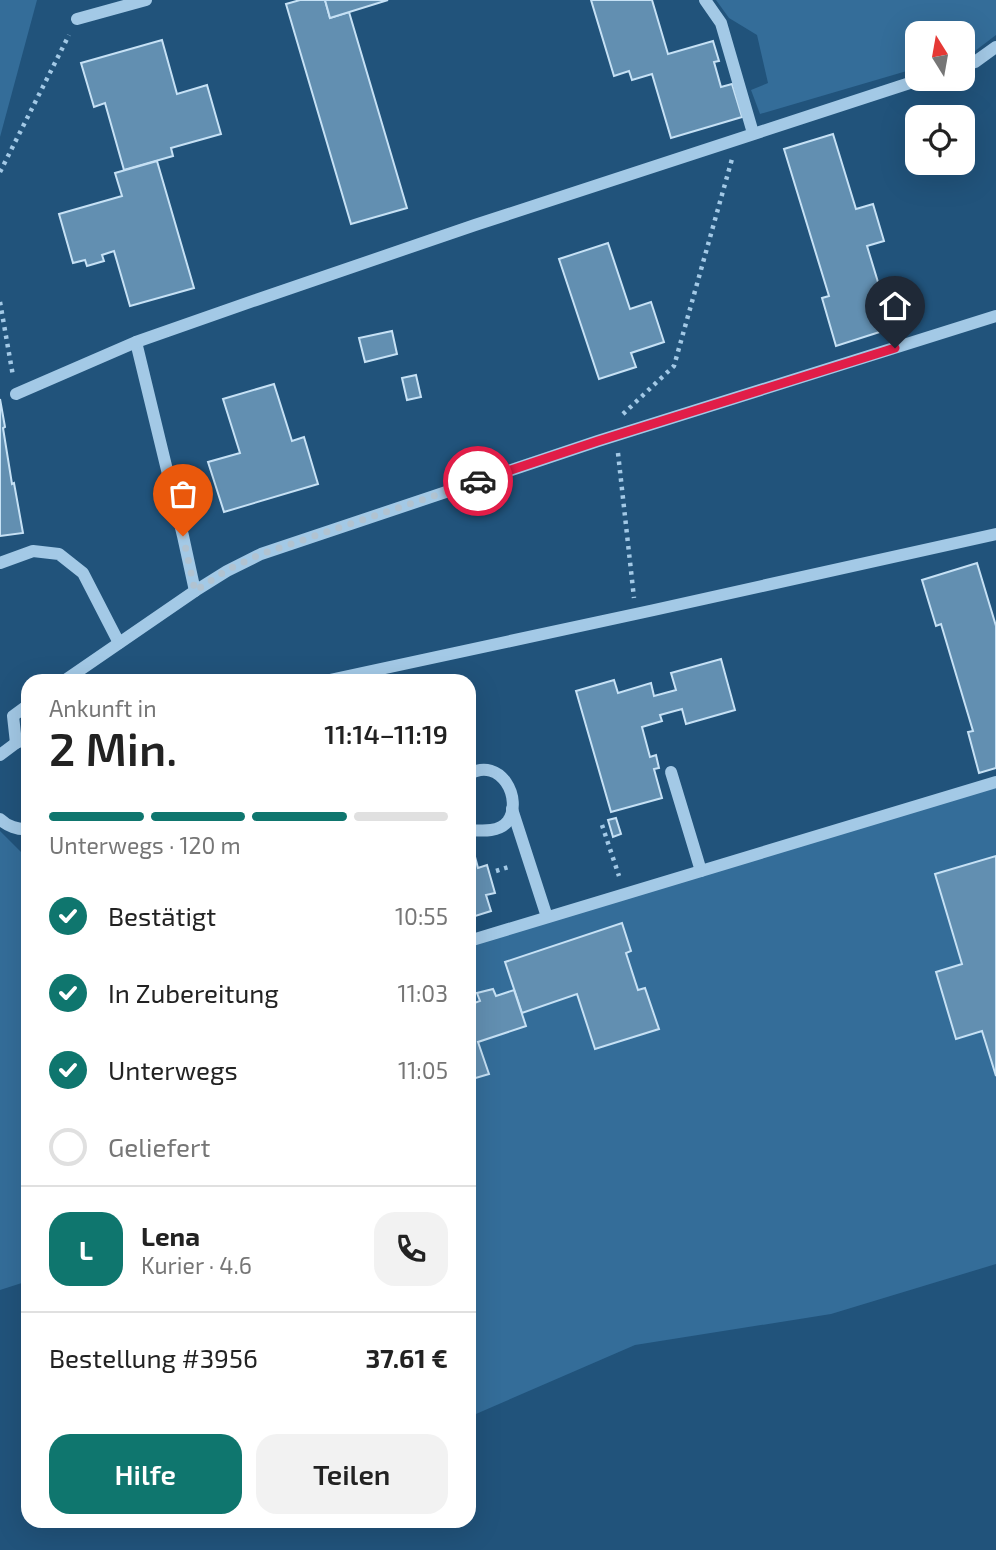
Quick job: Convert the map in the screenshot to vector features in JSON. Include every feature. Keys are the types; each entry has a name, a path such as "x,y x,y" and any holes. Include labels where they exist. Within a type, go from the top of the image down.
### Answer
{"lane":[{"path":"76,19 146,0"},
{"path":"705,0 721,23 753,133"},
{"path":"975,62 996,47"},
{"path":"16,394 136,342 475,225 905,84"},
{"path":"74,674 227,570 261,554 617,436 996,316"},
{"path":"136,342 195,591"},
{"path":"357,674 996,534"},
{"path":"0,563 33,551 60,554 83,573 119,643"},
{"path":"21,710 13,716 21,737"},
{"path":"0,755 21,741"},
{"path":"476,771 494,771 506,781 512,809 547,917"},
{"path":"671,772 701,871"},
{"path":"476,940 996,782"},
{"path":"476,831 490,831 500,827 508,821 512,809"},
{"path":"0,819 6,825 21,829"}],"path":[{"path":"0,172 76,19"},
{"path":"635,614 617,436 624,412 674,366 737,138"},
{"path":"0,302 16,394"},
{"path":"602,825 625,894"}],"shaded area":[{"path":"0,0 37,0 0,137"},
{"path":"716,0 996,0 996,35 975,51 975,21 905,21 905,72 760,114 751,90 768,83 757,35 729,18"},
{"path":"996,782 996,1264 831,1314 635,1345 476,1414 476,939"},
{"path":"0,831 21,852 21,1283 0,1290"}],"building":[{"path":"300,0 325,0 330,18 349,12 407,208 351,224 286,4"},
{"path":"325,0 388,0 330,18"},
{"path":"591,0 652,0 668,54 713,41 719,61 714,62 721,87 732,84 742,117 671,138 652,74 632,80 629,71 614,76"},
{"path":"162,40 177,94 207,85 221,134 171,148 173,156 124,170 105,103 94,107 81,63"},
{"path":"833,134 856,209 873,204 884,241 867,246 892,328 836,346 822,298 829,296 784,149"},
{"path":"157,161 194,288 130,306 114,251 102,255 104,261 87,266 85,260 73,263 59,214 122,196 115,173"},
{"path":"608,243 630,309 651,302 664,342 631,353 636,367 599,379 559,259"},
{"path":"392,331 397,354 365,362 359,338"},
{"path":"416,375 421,397 407,400 402,378"},
{"path":"274,384 292,441 304,437 318,484 224,512 208,462 240,453 223,399"},
{"path":"0,399 12,484 14,483 23,533 0,536"},
{"path":"977,563 996,626 996,768 979,773 968,732 973,731 941,624 936,626 922,580"},
{"path":"721,659 735,710 686,724 682,709 660,715 662,721 642,727 650,757 656,755 659,768 654,769 662,798 611,812 576,691 614,680 618,693 651,683 654,696 676,690 671,673"},
{"path":"616,818 621,834 613,837 608,820"},
{"path":"996,856 996,1076 982,1031 956,1039 936,972 962,964 935,874"},
{"path":"476,860 478,868 487,865 495,893 486,895 491,911 476,916"},
{"path":"622,923 631,951 626,953 638,990 645,988 659,1029 595,1049 577,994 522,1013 505,962"},
{"path":"493,989 496,996 514,990 526,1026 478,1042 489,1074 476,1078 476,1002 480,1001 477,993"}],"way so far":[{"path":"183,536 195,591 227,570 261,554 478,481"}],"route":[{"path":"478,481 895,348"}]}
